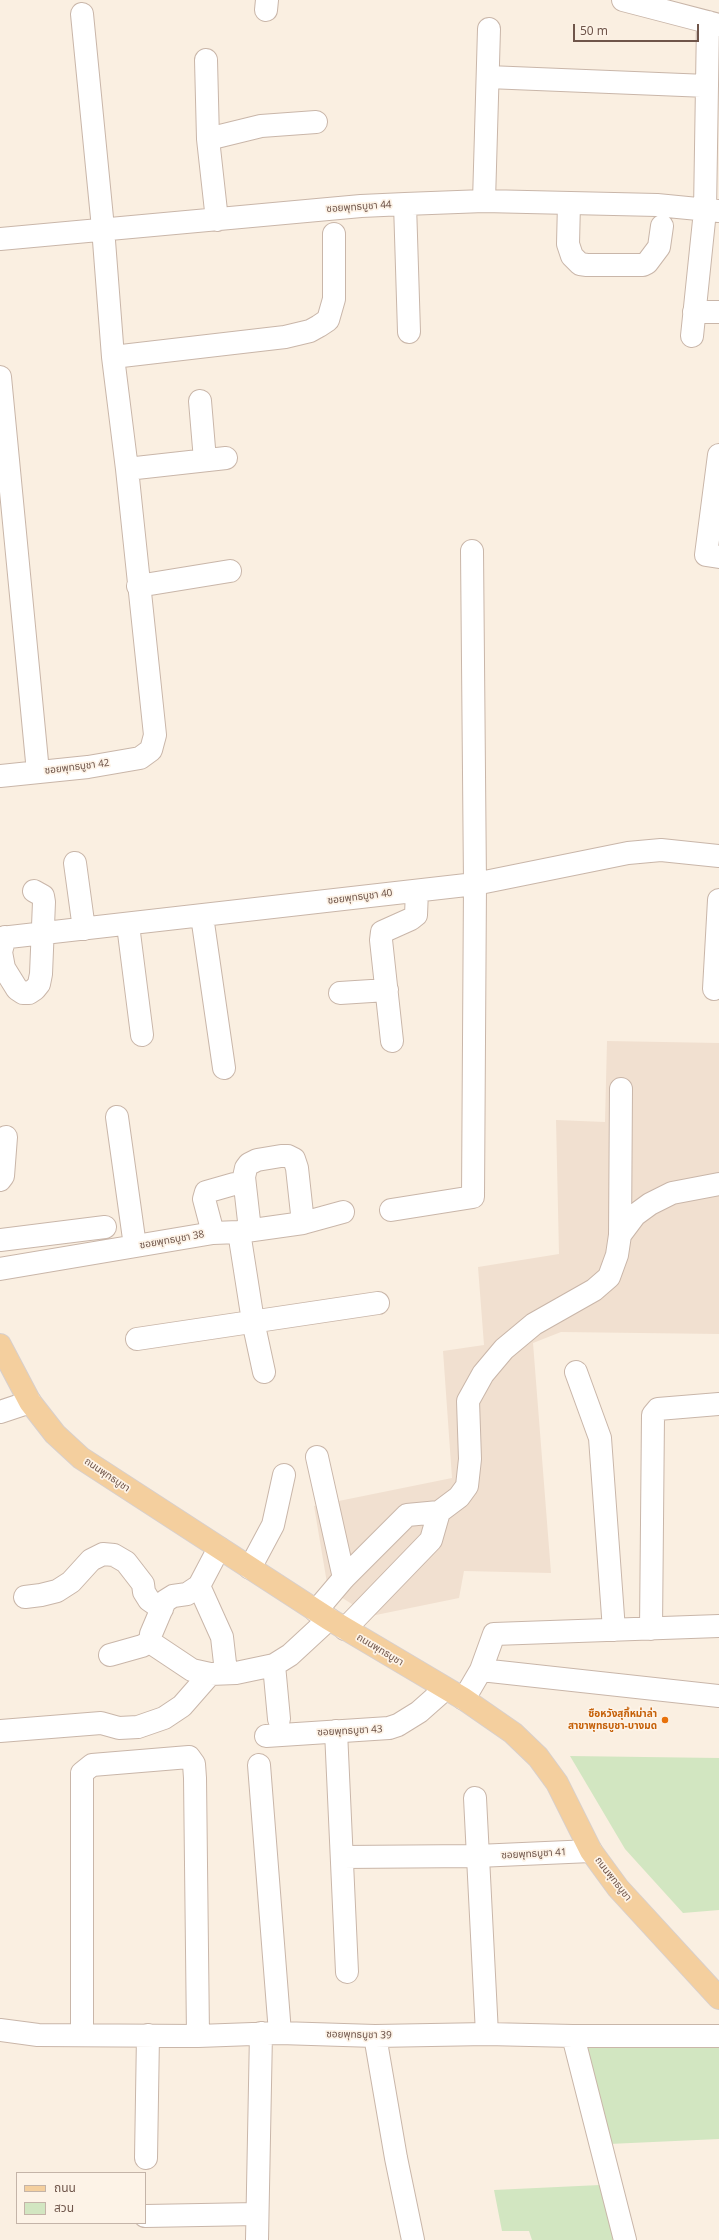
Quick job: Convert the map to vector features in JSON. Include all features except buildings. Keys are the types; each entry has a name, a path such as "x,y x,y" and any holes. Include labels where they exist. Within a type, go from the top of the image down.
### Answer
{"main road":[{"name":"ถนนพุทธบูชา","path":"0,1345 30,1402 55,1434 81,1458 330,1620 464,1699 513,1733 538,1757 557,1783 591,1851 618,1888 719,1998"}],"street":[{"path":"623,0 713,24 707,86 712,211 694,312 692,336"},
{"path":"82,14 103,228 113,357 127,469 138,586 230,572"},
{"path":"484,201 489,29"},
{"path":"206,60 208,139 216,220"},
{"path":"488,77 707,86"},
{"path":"208,139 261,126 316,122"},
{"name":"ซอยพุทธบูชา 44","path":"0,239 103,228 216,220 361,206 405,204 484,201 657,205 712,211"},
{"path":"405,204 409,332"},
{"path":"569,204 568,244 572,256 580,264 635,265 648,263 658,247 662,226"},
{"path":"113,357 285,337 310,331 319,326 328,320 334,299 334,234"},
{"path":"694,312 719,312"},
{"path":"0,377 38,772"},
{"path":"200,401 205,460"},
{"path":"719,455 706,555 719,557"},
{"path":"127,469 226,458"},
{"path":"391,1210 473,1197 475,884 472,552"},
{"name":"ซอยพุทธบูชา 42","path":"0,776 88,767 140,758 151,750 155,735 138,586"},
{"name":"ซอยพุทธบูชา 40","path":"3,938 128,925 475,884 628,853 661,850 719,856"},
{"path":"74,863 84,929"},
{"path":"3,938 1,952 4,968 17,989 23,993 35,989 39,984 43,896 34,891"},
{"path":"392,1041 381,940 382,932 411,919 416,914 417,891"},
{"path":"714,989 719,900"},
{"path":"202,916 224,1068"},
{"path":"128,925 142,1035"},
{"path":"340,993 387,990"},
{"path":"330,1620 344,1578 408,1515 439,1512 459,1497 467,1486 470,1459 468,1401 483,1374 504,1349 534,1324 594,1290 608,1277 618,1254 620,1235 621,1089"},
{"path":"117,1117 135,1246"},
{"path":"0,1180 3,1176 6,1137"},
{"path":"264,1372 253,1321 244,1231 244,1177 246,1168 249,1164 257,1160 281,1156 288,1156 294,1159 297,1168 303,1223"},
{"path":"214,1233 204,1199 206,1192 234,1184"},
{"path":"620,1235 635,1215 650,1204 672,1193 719,1184"},
{"name":"ซอยพุทธบูชา 38","path":"0,1270 214,1233 244,1231 303,1223 343,1212"},
{"path":"0,1240 105,1226"},
{"path":"137,1339 378,1303"},
{"path":"576,1372 600,1438 614,1630"},
{"path":"0,1412 30,1402"},
{"path":"651,1629 653,1415 658,1409 719,1404"},
{"path":"317,1457 344,1578"},
{"path":"250,1568 273,1525 284,1475"},
{"path":"150,1642 192,1670 218,1673 236,1673 274,1665 290,1655 330,1620 431,1540 439,1512"},
{"path":"150,1642 151,1634 165,1601 173,1596 187,1594 199,1586 219,1548"},
{"path":"25,1597 41,1596 57,1591 71,1582 91,1560 103,1554 114,1555 126,1562 143,1584 144,1592 149,1600 162,1609"},
{"path":"0,1730 101,1723 119,1728 138,1727 164,1718 182,1706 218,1673 222,1637 199,1586"},
{"path":"464,1699 481,1670 494,1634 719,1626"},
{"path":"110,1655 142,1646 150,1642"},
{"path":"274,1665 279,1719"},
{"path":"481,1670 719,1696"},
{"name":"ซอยพุทธบูชา 43","path":"266,1736 389,1728 398,1725 419,1712 445,1689"},
{"path":"336,1731 347,1972"},
{"path":"82,2035 82,1773 92,1765 189,1758 194,1764 195,1778 198,2036"},
{"path":"257,2240 257,2214 271,2033 259,1765"},
{"path":"476,1798 477,1856 487,2034"},
{"name":"ซอยพุทธบูชา 41","path":"342,1857 477,1856 591,1851"},
{"name":"ซอยพุทธบูชา 39","path":"0,2030 38,2035 198,2036 271,2033 375,2036 487,2034 573,2036 719,2036"},
{"path":"146,2158 148,2035"},
{"path":"375,2036 396,2158 413,2240"},
{"path":"573,2036 625,2240"},
{"path":"146,2216 257,2214"}],"shaded area":[{"path":"607,1041 719,1043 719,1334 561,1332 533,1343 551,1573 464,1571 459,1598 371,1616 328,1589 314,1506 452,1478 443,1351 484,1345 478,1267 559,1254 556,1120 605,1122"}],"green space":[{"path":"570,1756 719,1758 719,1910 683,1913 625,1849"},
{"path":"581,2042 719,2046 719,2139 609,2144"},
{"path":"600,2185 616,2240 532,2240 529,2231 502,2231 494,2190"}],"place":[{"name":"ซือหวังสุกี้หม่าล่า สาขาพุทธบูชา-บางมด","path":"665,1720"}]}
